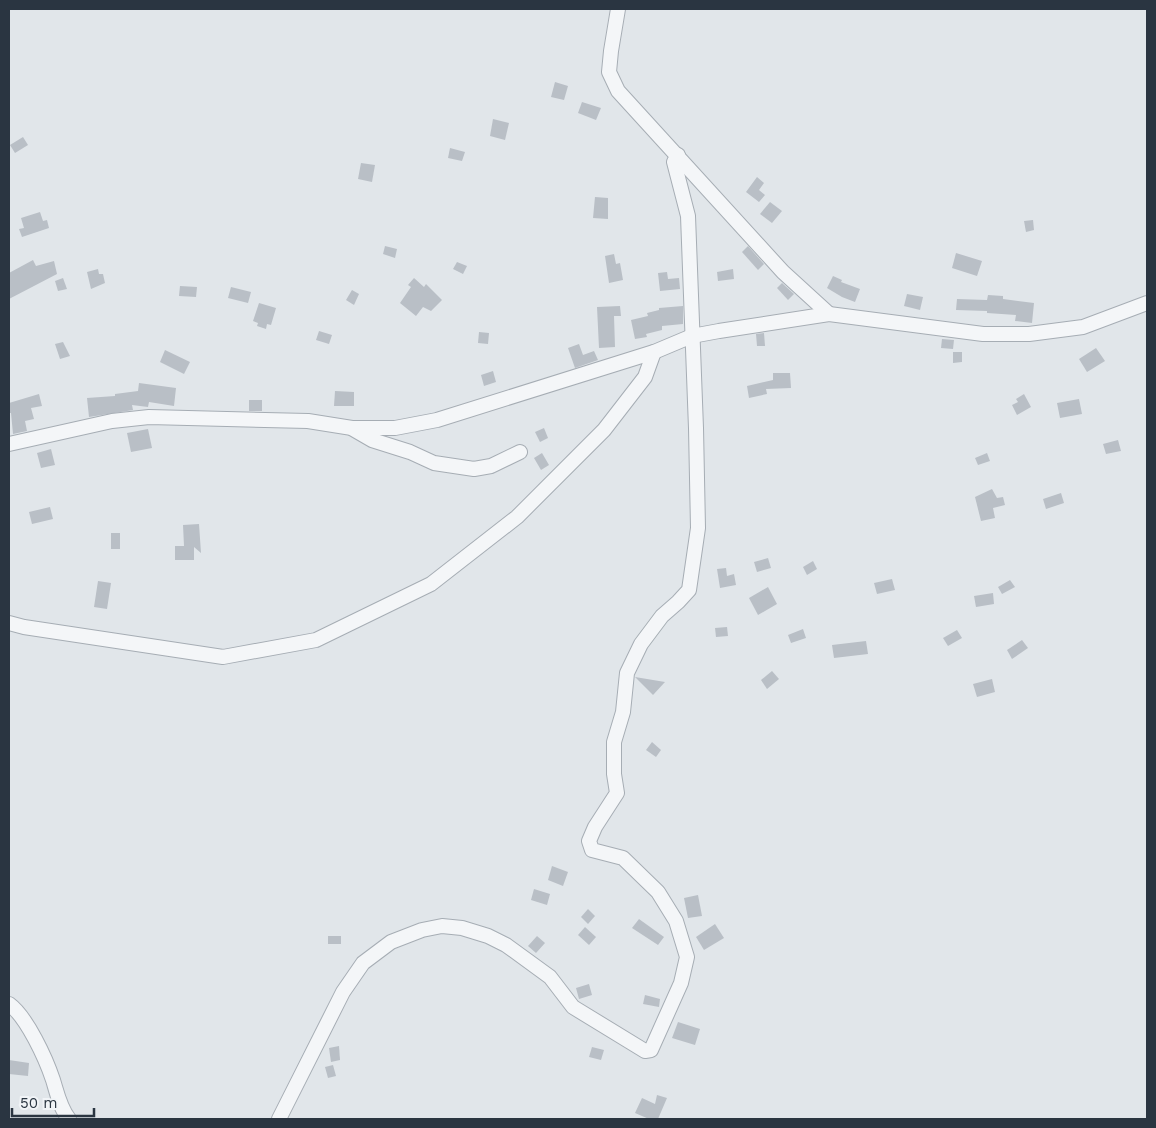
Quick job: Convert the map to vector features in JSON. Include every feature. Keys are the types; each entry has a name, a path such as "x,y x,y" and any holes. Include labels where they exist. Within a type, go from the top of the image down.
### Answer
{"street":[{"path":"618,9 609,72 618,90 783,272 829,314"},
{"path":"279,1119 343,992 363,963 391,942 428,928 442,926 462,928 500,942 550,977 573,1007 645,1051 651,1050 681,983 687,957 676,921 658,892 624,858 592,850 589,842 595,827 617,793 614,774 614,742 622,712 627,673 642,644 662,616 689,590 698,528 688,216 674,162 678,155"},
{"path":"9,444 112,421 149,417 308,421 352,428 395,428 437,420 654,352 692,336 829,314 983,334 1030,334 1083,327 1147,303"},
{"path":"9,623 24,628 224,657 316,640 431,584 517,517 604,430 645,377 654,352"},
{"path":"352,428 372,440 410,452 434,463 474,469 490,466 520,452"},
{"path":"9,1004 16,1009 29,1028 50,1073 64,1113 69,1119"}],"building":[{"path":"555,82 568,86 564,100 551,97"},
{"path":"582,102 601,108 596,120 578,113"},
{"path":"493,119 509,123 505,140 490,136"},
{"path":"23,137 28,145 15,153 10,145"},
{"path":"450,148 465,152 462,161 448,158"},
{"path":"361,163 375,165 372,182 358,179"},
{"path":"757,177 764,183 759,190 765,195 759,202 746,192"},
{"path":"595,197 608,198 608,219 593,218"},
{"path":"770,202 782,211 772,223 760,214"},
{"path":"40,212 43,221 47,220 49,228 22,237 19,229 24,228 21,218"},
{"path":"1033,220 1034,230 1026,232 1024,221"},
{"path":"385,246 397,249 395,258 383,254"},
{"path":"748,246 764,264 758,270 742,252"},
{"path":"956,253 982,261 977,276 952,268"},
{"path":"614,254 616,264 620,263 623,280 609,283 605,256"},
{"path":"33,260 36,266 54,261 57,274 9,299 9,273"},
{"path":"457,262 467,266 463,274 453,269"},
{"path":"98,269 99,274 103,274 105,283 91,289 87,272"},
{"path":"733,269 734,279 718,281 717,272"},
{"path":"667,272 668,279 679,278 680,289 660,291 658,273"},
{"path":"833,276 842,280 841,282 860,289 855,302 827,288"},
{"path":"63,278 67,289 58,291 55,281"},
{"path":"414,278 424,287 426,284 442,300 431,311 423,307 416,316 400,303 411,287 408,285"},
{"path":"782,283 794,294 788,300 777,288"},
{"path":"180,286 197,287 196,297 179,296"},
{"path":"231,287 251,292 248,303 228,298"},
{"path":"352,290 359,294 354,305 346,300"},
{"path":"907,294 923,297 920,310 904,306"},
{"path":"988,295 1003,296 1003,299 1034,303 1032,323 1015,321 1016,315 987,313 987,311 956,310 957,299 987,300"},
{"path":"259,303 276,308 271,325 267,324 266,329 257,326 258,323 253,321"},
{"path":"620,306 621,316 614,316 615,347 599,348 597,307"},
{"path":"683,306 683,324 662,326 662,330 646,334 647,337 635,339 631,320 648,316 647,313 659,310 659,308"},
{"path":"319,331 332,335 329,344 316,340"},
{"path":"479,332 489,333 488,344 478,343"},
{"path":"764,333 765,346 757,346 756,334"},
{"path":"942,339 954,340 953,349 941,348"},
{"path":"63,342 70,356 60,359 55,344"},
{"path":"579,344 583,355 594,351 598,360 575,368 568,348"},
{"path":"1096,348 1105,361 1087,372 1079,359"},
{"path":"165,350 190,362 184,374 160,362"},
{"path":"953,352 962,352 962,362 953,363"},
{"path":"493,371 496,382 484,386 481,375"},
{"path":"773,373 790,373 791,388 766,389 767,394 749,398 747,386 773,380"},
{"path":"139,383 176,388 174,406 149,402 148,407 132,405 133,410 89,417 87,398 115,396 115,394 138,391"},
{"path":"335,391 354,392 354,406 334,406"},
{"path":"39,394 42,406 31,408 34,419 25,421 27,431 13,434 9,403"},
{"path":"1024,394 1031,407 1017,415 1012,405 1018,402 1016,399"},
{"path":"1079,399 1082,414 1060,418 1057,403"},
{"path":"249,400 262,400 262,411 249,411"},
{"path":"544,428 548,438 540,442 535,432"},
{"path":"148,429 152,448 131,452 127,433"},
{"path":"1118,440 1121,451 1106,454 1103,444"},
{"path":"51,449 55,465 41,468 37,453"},
{"path":"542,453 549,465 541,470 534,458"},
{"path":"987,453 990,461 978,465 975,458"},
{"path":"992,489 997,498 1003,497 1005,505 993,508 995,518 981,521 975,497"},
{"path":"1061,493 1064,503 1046,509 1043,499"},
{"path":"50,507 53,519 32,524 29,512"},
{"path":"199,524 201,553 194,547 194,560 175,560 175,546 184,546 183,525"},
{"path":"111,533 120,533 120,549 111,549"},
{"path":"768,558 771,568 757,572 754,562"},
{"path":"813,561 817,569 807,575 803,567"},
{"path":"726,568 727,576 734,574 736,585 720,588 717,569"},
{"path":"892,579 895,590 877,594 874,583"},
{"path":"1010,580 1015,587 1002,594 998,587"},
{"path":"98,581 111,583 107,609 94,607"},
{"path":"768,587 777,604 758,615 749,598"},
{"path":"993,593 994,604 976,607 974,596"},
{"path":"727,627 728,636 716,637 715,628"},
{"path":"803,629 806,638 791,643 788,635"},
{"path":"957,630 962,638 948,646 943,638"},
{"path":"1022,640 1028,648 1012,659 1007,650"},
{"path":"866,641 868,654 834,658 832,645"},
{"path":"772,671 779,679 767,689 761,680"},
{"path":"635,677 665,682 653,695"},
{"path":"992,679 995,692 977,697 973,684"},
{"path":"652,742 661,750 656,757 646,750"},
{"path":"552,866 568,872 563,886 548,880"},
{"path":"534,889 550,894 547,905 531,900"},
{"path":"698,895 702,916 688,918 684,898"},
{"path":"588,909 595,916 588,924 581,917"},
{"path":"639,919 664,937 658,945 632,928"},
{"path":"715,924 724,938 704,950 696,937"},
{"path":"585,927 596,937 589,945 578,935"},
{"path":"328,936 341,936 341,944 328,944"},
{"path":"537,936 545,943 536,953 528,946"},
{"path":"589,984 592,995 579,999 576,988"},
{"path":"645,995 660,999 659,1007 643,1004"},
{"path":"678,1022 700,1029 695,1045 672,1038"},
{"path":"339,1046 340,1060 331,1062 329,1048"},
{"path":"592,1047 604,1050 601,1060 589,1057"},
{"path":"9,1060 29,1063 28,1076 9,1074"},
{"path":"333,1065 336,1076 328,1078 325,1067"},
{"path":"657,1095 667,1098 658,1119 649,1119 635,1113 642,1098 655,1104"}]}
